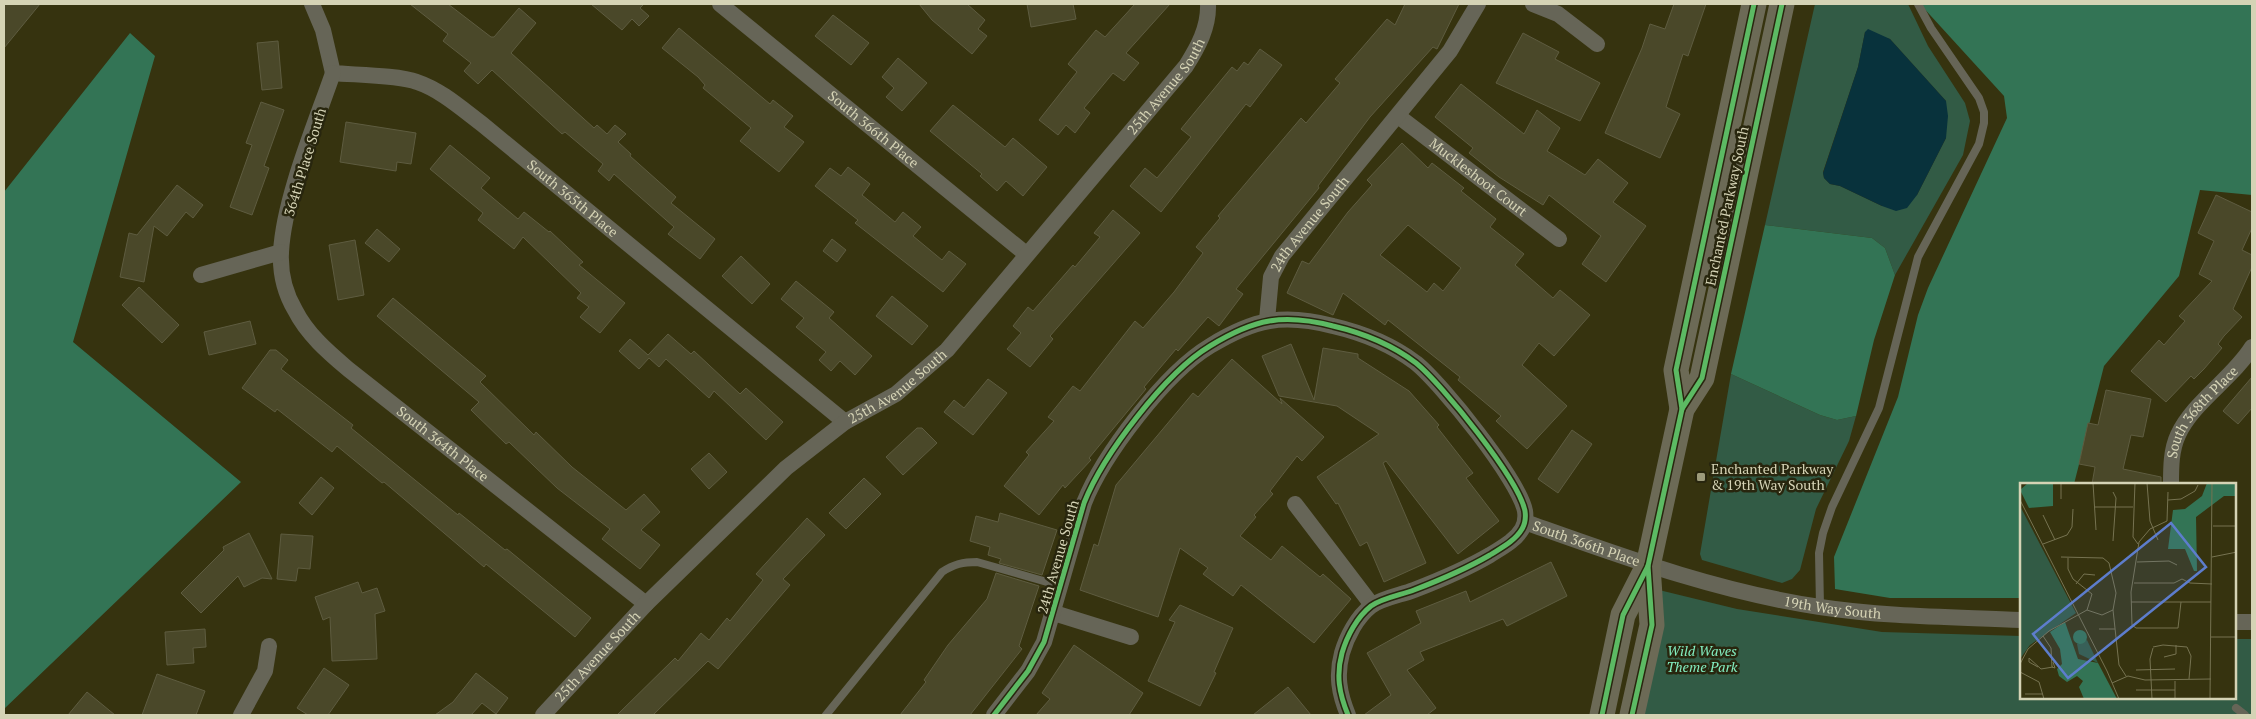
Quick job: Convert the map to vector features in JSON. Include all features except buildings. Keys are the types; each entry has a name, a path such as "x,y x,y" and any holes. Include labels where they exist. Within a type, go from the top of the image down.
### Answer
{"main road":[{"name":"Enchanted Parkway South","path":"1682,409 1676,370 1754,4"},
{"name":"Enchanted Parkway South","path":"1602,715 1623,615 1648,566 1682,409 1702,378 1782,4"},
{"name":"Enchanted Parkway South","path":"1632,715 1652,625 1648,566"}],"street":[{"path":"312,4 323,30 333,73"},
{"name":"South 366th Place","path":"720,4 1026,254"},
{"name":"24th Avenue South","path":"994,715 1035,662 1054,613 1077,524 1088,492 1107,460 1128,431 1171,379 1193,358 1221,340 1267,320 1271,277 1282,256 1450,51 1478,4"},
{"path":"1532,4 1558,14 1598,44"},
{"name":"25th Avenue South","path":"543,715 646,604 772,480 813,445 845,422 896,394 948,350 1026,254 1186,66 1200,40 1208,11"},
{"name":"364th Place South","path":"281,252 290,203 333,73"},
{"name":"South 365th Place","path":"333,73 407,79 426,85 444,96 482,124 845,422"},
{"name":"Muckleshoot Court","path":"1398,116 1559,238"},
{"path":"201,275 281,252"},
{"name":"South 364th Place","path":"281,252 282,277 294,310 308,330 329,353 430,436 646,604"},
{"path":"1267,320 1313,321 1355,332 1384,343 1418,364 1458,407 1493,455 1522,502 1525,513 1525,522 1513,539 1477,562 1438,581 1372,605 1360,617 1345,643 1338,672 1341,699 1348,715"},
{"name":"South 368th Place","path":"2171,483 2173,454 2183,427 2252,347"},
{"path":"1295,504 1372,605"},
{"name":"South 366th Place","path":"1525,522 1648,566"},
{"name":"19th Way South","path":"1648,566 1734,589 1820,607 1881,613 2020,620"},
{"path":"1054,613 1131,637"},
{"path":"2236,622 2252,622"},
{"path":"241,715 265,671 269,646"}],"lane":[{"path":"1820,607 1819,552 1823,532 1832,507 1880,408 1918,257 1979,144 1984,123 1984,112 1979,98 1918,4"},
{"path":"826,715 942,572 952,566 963,562 977,562 1061,586"},
{"path":"2236,708 2245,715"}],"green space":[{"path":"1815,4 1908,4 1928,46 1965,103 1970,121 1963,155 1895,275 1885,248 1872,238 1765,225","holes":["1865,32 1890,39 1946,101 1946,138 1917,195 1882,206 1840,186 1830,184 1824,178 1823,172 1858,67"]},
{"path":"1920,4 2252,4 2252,195 2200,190 2179,276 2104,366 2074,483 2020,483 2020,598 1890,598 1835,589 1834,557 1898,397 1918,315 1928,288 2007,118 2004,96"},
{"path":"130,33 155,56 73,342 241,482 4,709 4,192"},
{"path":"1765,225 1872,238 1885,248 1895,275 1874,340 1856,416 1837,420 1820,415 1731,374"},
{"path":"1731,374 1820,415 1837,420 1856,416 1849,441 1816,509 1800,570 1792,579 1782,583 1702,560 1700,554"},
{"name":"Wild Waves Theme Park","path":"1659,590 1737,609 1882,632 2020,636 2020,699 2236,699 2236,639 2252,639 2252,715 1634,715"}],"water":[{"path":"1868,29 1890,39 1946,101 1948,116 1946,138 1917,195 1907,208 1896,211 1840,186 1830,184 1824,178 1823,173 1858,67 1865,32"}],"cycle path":[{"path":"1682,409 1676,370 1754,4"},
{"path":"1602,715 1623,615 1648,566 1682,409 1702,378 1782,4"},
{"path":"994,715 1028,671 1044,642 1084,503 1105,462 1120,439 1155,395 1192,359 1210,346 1241,330 1255,324 1284,319 1315,322 1355,332 1387,345 1416,363 1460,411 1495,456 1520,497 1525,511 1525,521 1522,529 1512,541 1503,547 1453,574 1375,603 1361,616 1353,627 1340,661 1339,684 1348,715"},
{"path":"1632,715 1652,625 1648,566"}],"place":[{"name":"Enchanted Parkway & 19th Way South","path":"1701,477"}]}
